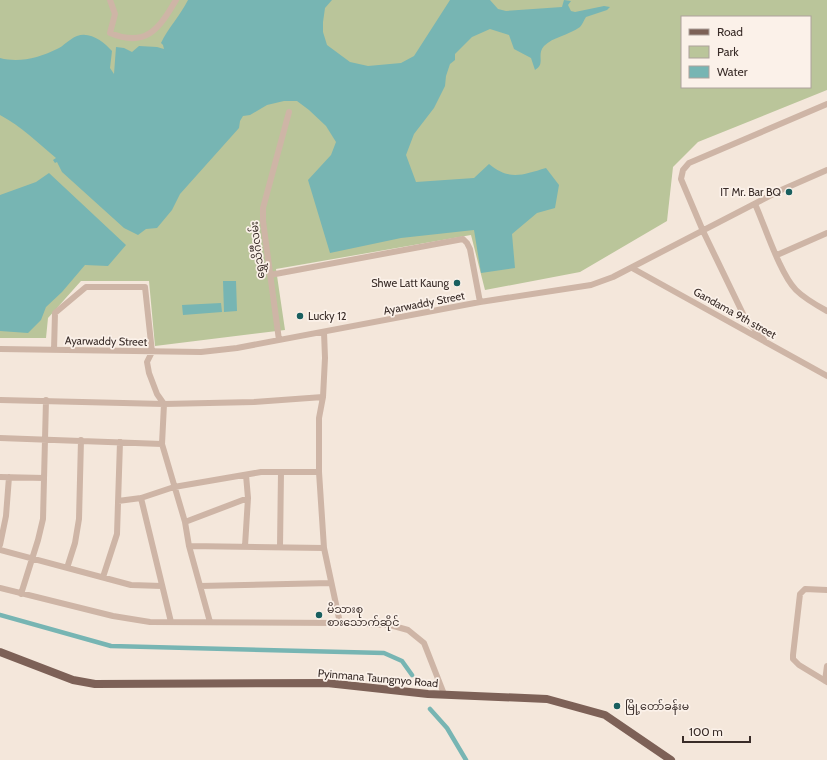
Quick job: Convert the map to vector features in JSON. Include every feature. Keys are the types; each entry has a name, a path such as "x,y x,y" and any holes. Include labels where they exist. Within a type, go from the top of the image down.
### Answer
{"main road":[{"name":"Pyinmana Taungnyo Road","path":"0,652 73,680 95,684 327,683 428,694 547,699 604,715 671,760"}],"street":[{"path":"110,0 115,14 110,33 120,38 134,38 152,34 167,15 176,0"},
{"path":"764,340 745,318 703,231 681,179 683,170 689,163 827,104"},
{"name":"ရွှေသိင်္ဂီလမ်း","path":"279,340 263,221 263,208 289,112"},
{"name":"Ayarwaddy Street","path":"0,349 201,352 324,332 480,302 601,283 755,204 827,170"},
{"path":"755,204 787,279 796,290 807,299 827,311"},
{"path":"777,255 827,233"},
{"path":"270,275 462,240 467,242 470,249 480,302"},
{"name":"Gandama 9th street","path":"632,268 827,376"},
{"path":"54,350 55,313 82,288 92,286 141,286 146,289 152,352 148,362 149,373 157,394 164,404 162,444 185,522 189,546 210,622"},
{"path":"324,332 326,358 323,397 319,418 318,472 324,548 340,623"},
{"path":"0,400 164,404 254,402 323,397"},
{"path":"21,594 43,519 46,400"},
{"path":"0,438 44,438 162,444"},
{"path":"67,568 75,543 79,519 81,440"},
{"path":"103,577 117,534 120,442"},
{"path":"118,501 141,498 174,487 246,475 281,472 318,472"},
{"path":"280,547 281,472"},
{"path":"245,546 248,498 246,475"},
{"path":"0,477 44,478"},
{"path":"0,545 6,516 9,477"},
{"path":"141,498 172,622"},
{"path":"185,522 248,498"},
{"path":"189,546 324,548"},
{"path":"0,550 131,585 162,586"},
{"path":"200,586 331,583"},
{"path":"0,588 113,616 150,622 340,623 390,625 408,630 424,642 444,694"},
{"path":"827,590 805,589 800,594 793,655 793,659 799,665 826,681 827,666"}],"green space":[{"path":"0,0 827,0 827,90 698,142 673,167 667,221 580,272 485,290 471,235 276,269 285,330 155,346 149,281 81,281 48,318 46,338 0,338"}],"water":[{"path":"188,0 332,0 325,8 323,22 323,32 327,45 350,62 368,66 401,63 414,56 450,0 490,0 498,9 506,11 562,7 564,0 571,1 568,5 571,11 575,12 604,6 610,7 607,10 586,17 580,27 552,40 544,46 541,53 540,65 535,70 531,58 514,49 509,35 490,29 472,37 455,54 455,60 450,64 446,76 445,86 434,108 414,134 406,155 416,182 474,178 489,164 503,173 510,175 530,173 546,168 559,185 555,208 537,213 512,234 515,268 481,273 474,230 401,238 330,253 308,180 331,155 336,142 326,126 297,101 284,101 267,105 250,115 243,116 240,121 239,128 180,194 172,210 157,228 146,229 138,235 124,228 62,172 57,162 55,163 53,160 56,158 22,129 0,115 0,58 14,60 29,59 60,48 77,36 87,35 101,41 112,51 110,68 114,74 116,47 124,48 132,52 139,46 164,49 161,43"},
{"path":"49,173 126,245 108,266 85,265 62,292 46,307 41,320 28,333 0,331 0,195 36,182"},
{"path":"223,281 236,281 237,311 224,312"},
{"path":"221,303 222,312 183,315 182,305"}],"waterway":[{"path":"0,615 111,646 384,653 402,661 412,675"},
{"path":"430,709 447,728 466,760"}],"place":[{"name":"IT Mr. Bar BQ","path":"789,192"},
{"name":"Shwe Latt Kaung","path":"457,283"},
{"name":"Lucky 12","path":"300,316"},
{"name":"မိသားစု စားသောက်ဆိုင်","path":"319,615"},
{"name":"မြို့တော်ခန်းမ","path":"617,706"}]}
